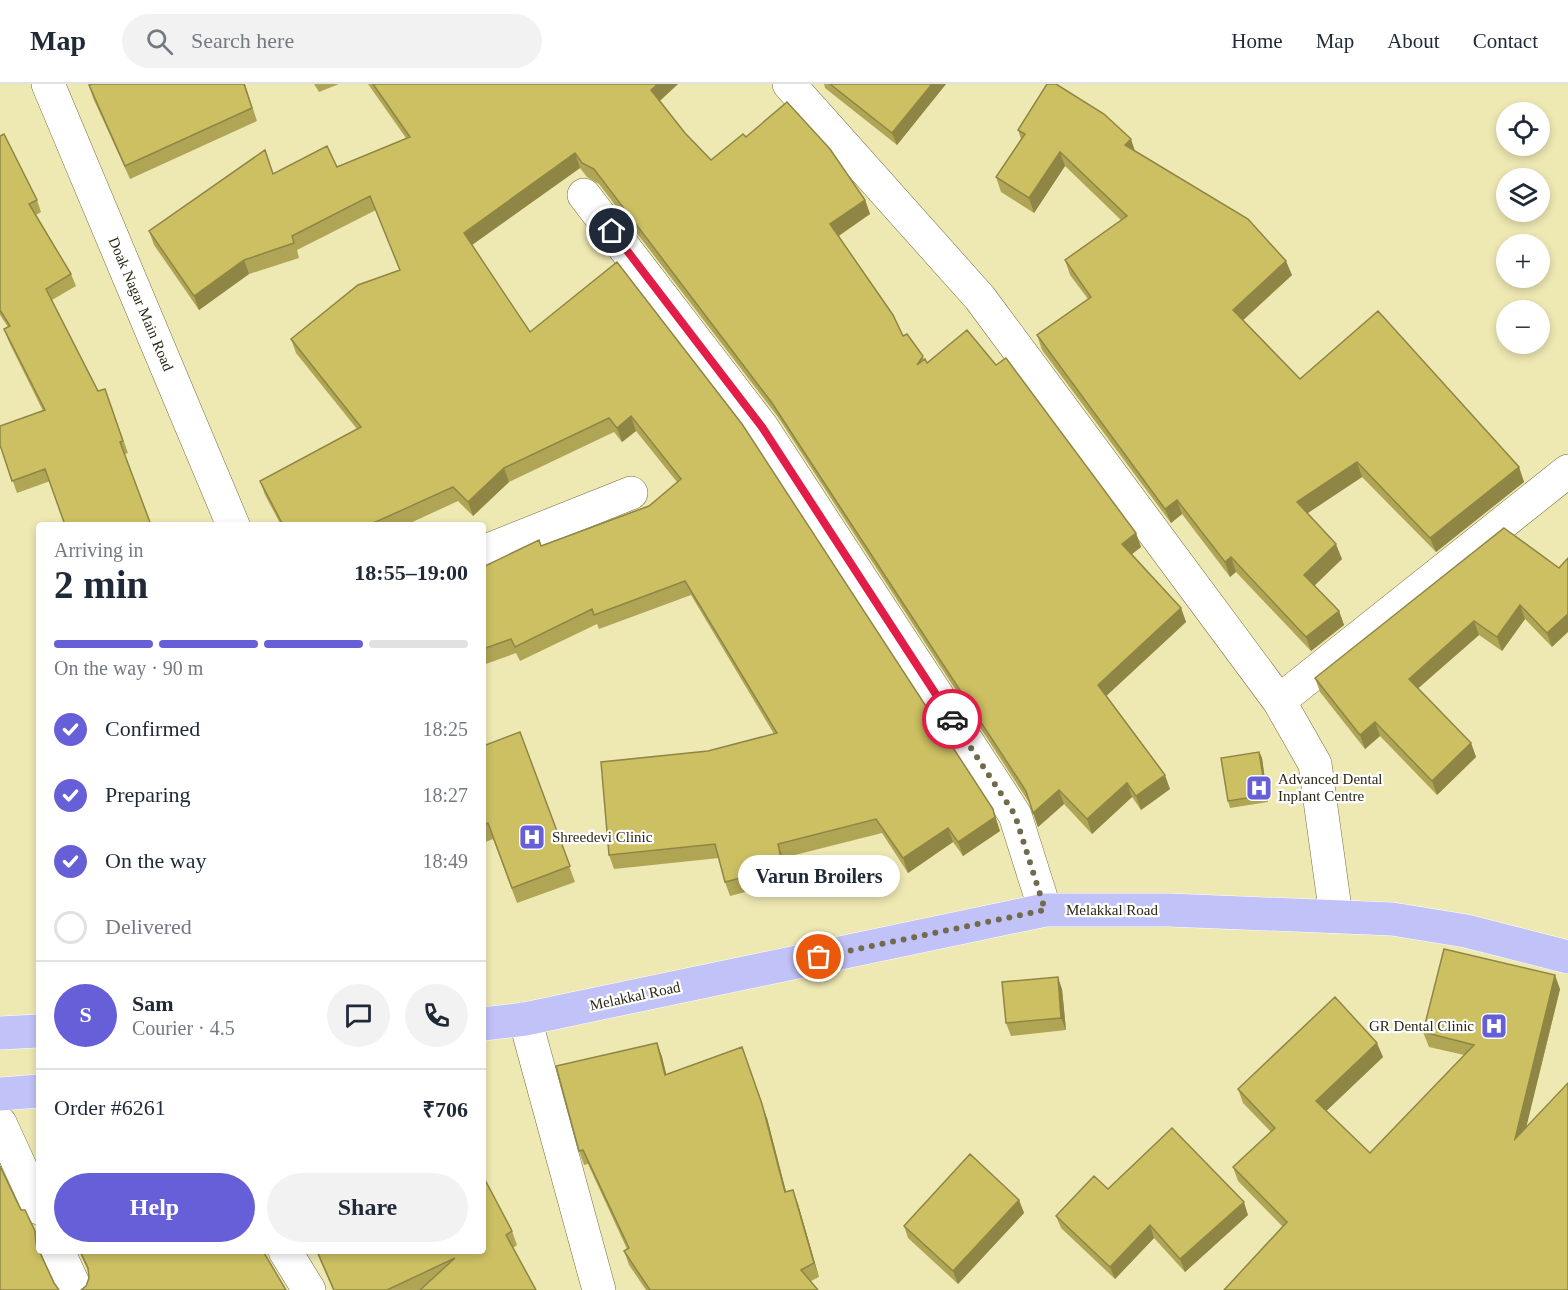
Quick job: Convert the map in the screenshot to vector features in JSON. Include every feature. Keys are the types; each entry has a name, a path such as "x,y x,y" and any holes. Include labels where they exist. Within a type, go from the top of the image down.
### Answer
{"main road":[{"name":"Melakkal Road","path":"486,1024 525,1019 1045,910 1169,910 1392,919 1466,931 1568,957"},
{"path":"0,1034 36,1031"},
{"path":"0,1094 36,1091"}],"street":[{"name":"Doak Nagar Main Road","path":"48,84 231,522"},
{"path":"789,84 980,298 1279,701 1315,764 1336,916"},
{"path":"584,195 762,427 1015,815 1045,910"},
{"path":"1279,701 1568,471"},
{"path":"486,551 631,493"},
{"path":"525,1019 599,1290"},
{"path":"0,1123 36,1201"},
{"path":"59,1254 76,1290"},
{"path":"287,1254 309,1290"}],"building":[{"path":"244,84 252,108 125,166 89,85"},
{"path":"373,84 658,84 651,90 685,133 711,160 743,134 746,137 787,102 830,149 865,200 830,224 893,315 903,336 907,334 923,356 917,365 925,359 927,363 967,330 996,365 1006,358 1136,533 1122,544 1181,608 1098,685 1165,775 1136,796 1127,783 1087,819 1059,790 1033,813 1026,791 772,403 594,169 582,163 575,153 464,233 530,332 617,262 742,424 993,809 995,817 958,842 948,828 903,858 876,819 778,844 783,867 725,882 715,844 609,855 601,762 708,751 777,733 685,581 594,615 592,609 515,647 511,639 486,648 486,566 539,540 541,546 649,506 681,479 631,416 617,428 609,418 504,468 468,502 453,487 376,522 281,522 260,481 361,427 291,339 358,285 400,270 370,196 292,236 294,243 244,260 194,296 149,231 265,150 273,174 327,146 337,167 410,137"},
{"path":"830,84 932,84 892,133"},
{"path":"1047,84 1056,84 1104,114 1131,139 1125,145 1248,219 1286,261 1233,310 1300,379 1378,311 1519,467 1430,538 1357,462 1297,502 1336,544 1304,575 1339,611 1306,637 1231,557 1225,562 1177,500 1165,509 1037,335 1091,297 1065,260 1127,216 1060,152 1029,198 996,177 1025,134 1018,130"},
{"path":"4,134 37,200 29,204 71,274 46,289 98,391 105,389 123,441 120,442 150,522 64,522 45,469 12,481 0,445 0,426 45,410 4,329 10,326 0,310 0,136"},
{"path":"1504,528 1559,568 1568,558 1568,614 1547,633 1520,605 1497,637 1474,621 1409,679 1471,743 1432,781 1375,722 1360,735 1315,678"},
{"path":"520,732 570,866 512,888 488,823 486,824 486,745"},
{"path":"1259,752 1266,795 1228,801 1221,758"},
{"path":"1444,949 1555,975 1515,1139 1568,1083 1568,1290 1224,1290 1287,1222 1233,1167 1275,1128 1238,1089 1335,997 1377,1043 1316,1101 1370,1153 1474,1045 1423,1032"},
{"path":"1058,977 1061,1018 1006,1023 1002,982"},
{"path":"657,1043 665,1075 742,1047 762,1104 785,1192 793,1190 814,1263 801,1270 818,1290 650,1290 624,1251 629,1248 583,1150 579,1151 556,1066"},
{"path":"1172,1128 1244,1202 1180,1259 1150,1225 1110,1267 1056,1216 1094,1176 1108,1189"},
{"path":"970,1154 1019,1200 953,1271 904,1226"},
{"path":"0,1166 21,1210 25,1210 35,1231 36,1254 41,1254 59,1290 0,1290"},
{"path":"486,1182 512,1231 506,1235 536,1290 420,1290 455,1258 387,1290 334,1290 318,1254 486,1254"},
{"path":"81,1254 265,1254 286,1290 81,1290 86,1286 89,1278 88,1268"}],"way so far":[{"path":"819,957 1045,910 1015,815 952,719"}],"place":[{"name":"Advanced Dental Inplant Centre","path":"1259,788"},
{"name":"Shreedevi Clinic","path":"532,837"},
{"name":"Varun Broilers","path":"819,957"},
{"name":"GR Dental Clinic","path":"1494,1026"}],"route":[{"path":"612,231 762,427 952,719"}]}
